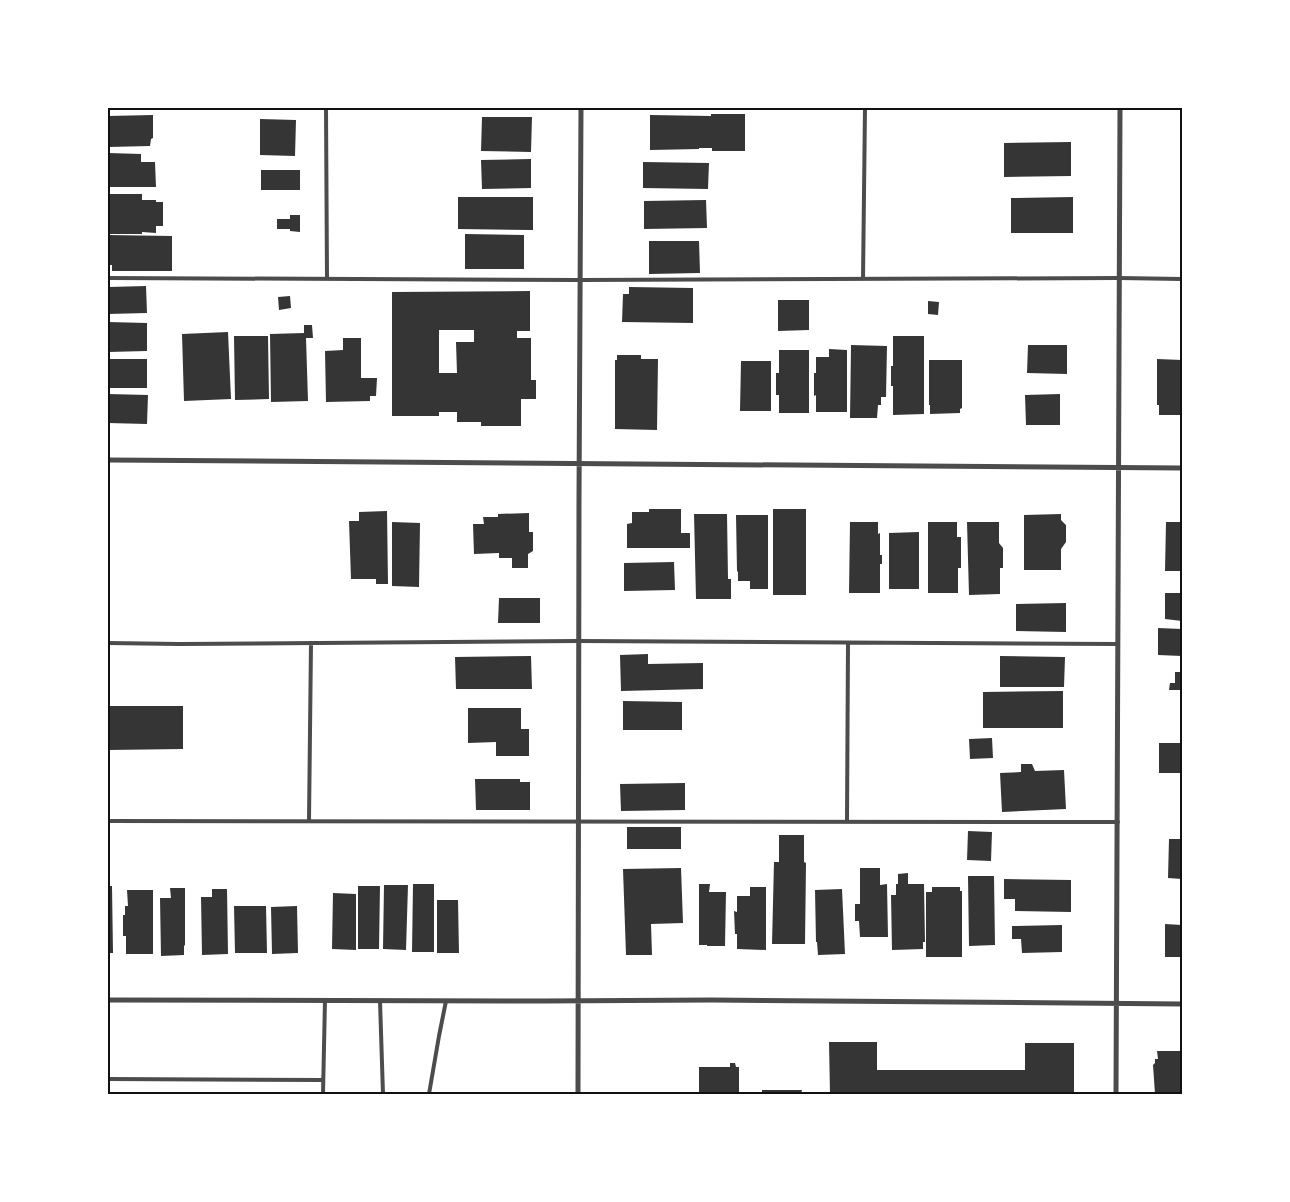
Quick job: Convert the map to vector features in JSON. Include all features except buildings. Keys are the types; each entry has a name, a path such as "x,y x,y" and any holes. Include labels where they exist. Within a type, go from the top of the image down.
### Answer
{"street":[{"path":"578,1094 581,108"},
{"path":"1116,1094 1120,108"},
{"path":"108,460 1182,468"},
{"path":"108,1000 722,1000 1182,1004"}],"lane":[{"path":"326,108 327,279"},
{"path":"862,279 865,108"},
{"path":"108,278 580,280 1182,279"},
{"path":"108,643 579,641 1118,644"},
{"path":"309,822 311,643"},
{"path":"847,822 848,643"},
{"path":"108,821 1118,822"},
{"path":"323,1094 325,1000"},
{"path":"380,1000 382,1094"},
{"path":"429,1094 446,1001"},
{"path":"108,1078 323,1080"}]}
